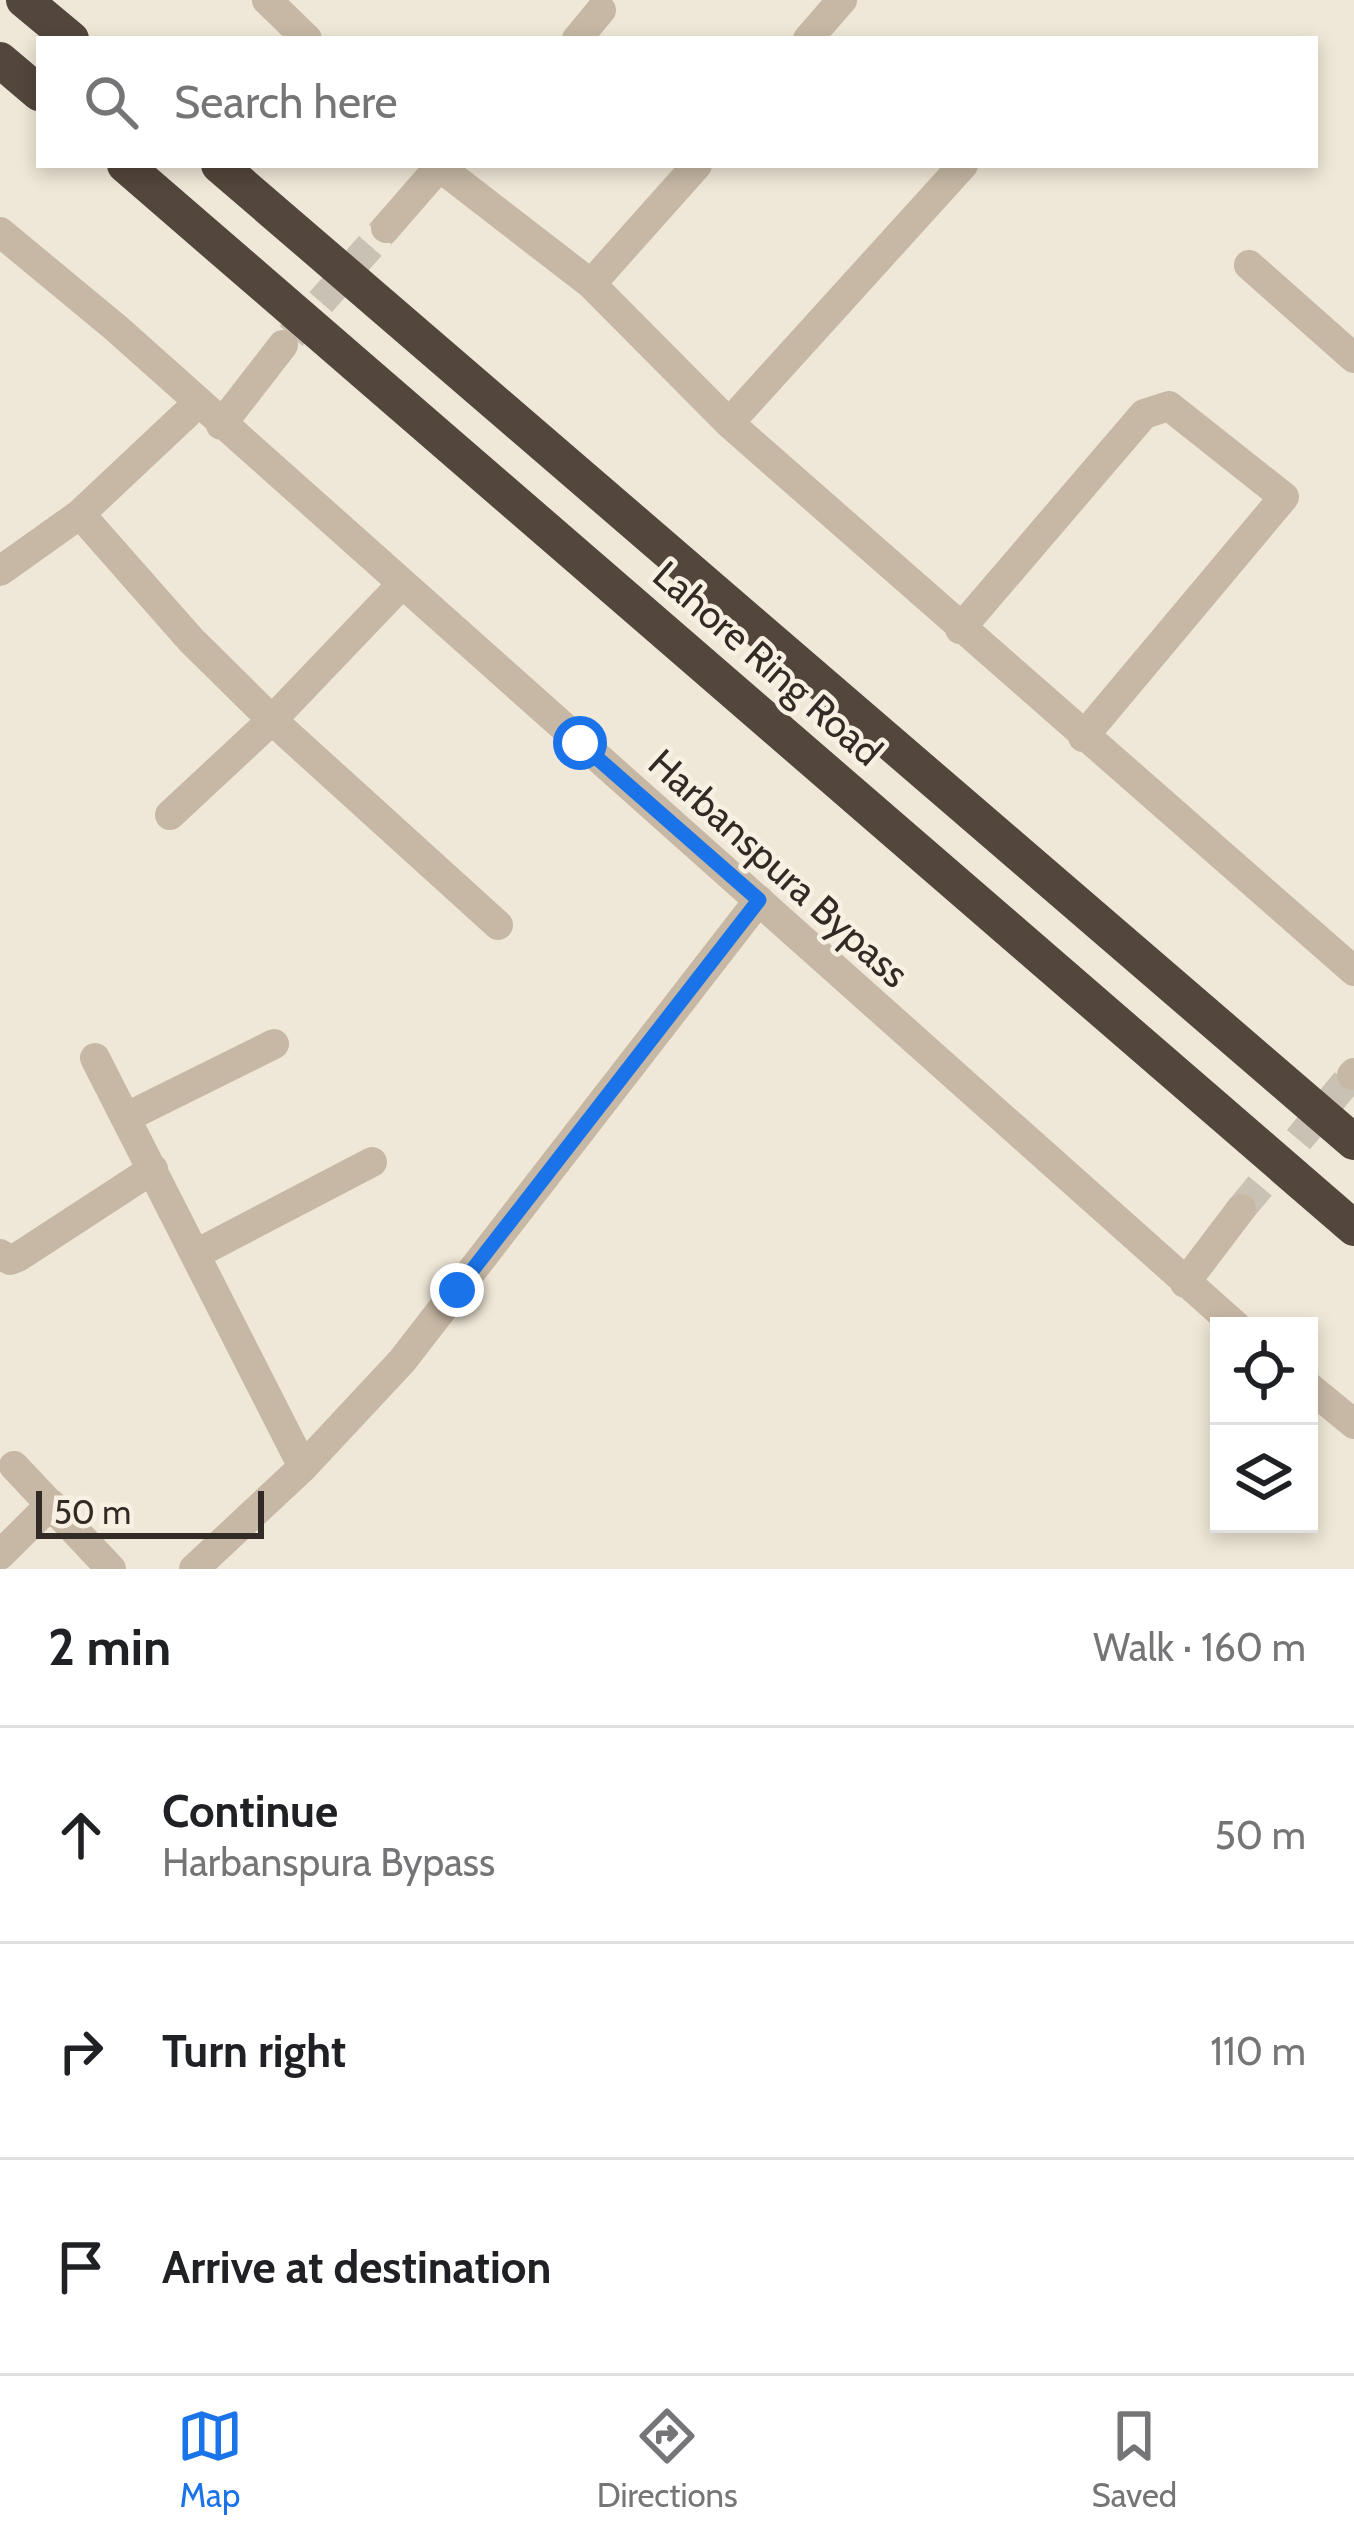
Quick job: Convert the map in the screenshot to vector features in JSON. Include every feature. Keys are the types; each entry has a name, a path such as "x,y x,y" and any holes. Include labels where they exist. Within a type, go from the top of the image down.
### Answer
{"highway":[{"path":"24,0 66,36"},
{"path":"0,59 36,89"},
{"name":"Lahore Ring Road","path":"127,168 1354,1228"},
{"name":"Lahore Ring Road","path":"222,168 1354,1142"}],"street":[{"path":"267,0 304,36"},
{"path":"811,36 842,0"},
{"path":"579,36 601,10"},
{"path":"591,284 694,168"},
{"path":"729,423 960,168"},
{"path":"386,228 452,170 591,284 729,423 1354,971"},
{"name":"Harbanspura Bypass","path":"0,232 1225,1317"},
{"path":"1249,265 1354,358"},
{"path":"0,571 210,414 284,344"},
{"path":"960,629 1144,414 1157,407 1169,406 1284,497 1083,737"},
{"path":"80,514 191,640 272,720 498,925"},
{"path":"170,815 272,720 400,586"},
{"path":"194,1569 303,1466 402,1361 759,900"},
{"path":"127,1117 274,1044"},
{"path":"95,1058 303,1466"},
{"path":"196,1254 372,1162"},
{"path":"0,1254 10,1260 19,1258 153,1169"},
{"path":"1184,1283 1241,1209"},
{"path":"1318,1394 1354,1424"},
{"path":"14,1466 111,1569"},
{"path":"0,1555 51,1504"}],"tunnel":[{"path":"291,336 386,228"},
{"path":"1241,1209 1352,1075"}],"route":[{"path":"457,1290 759,900 580,743"}]}
